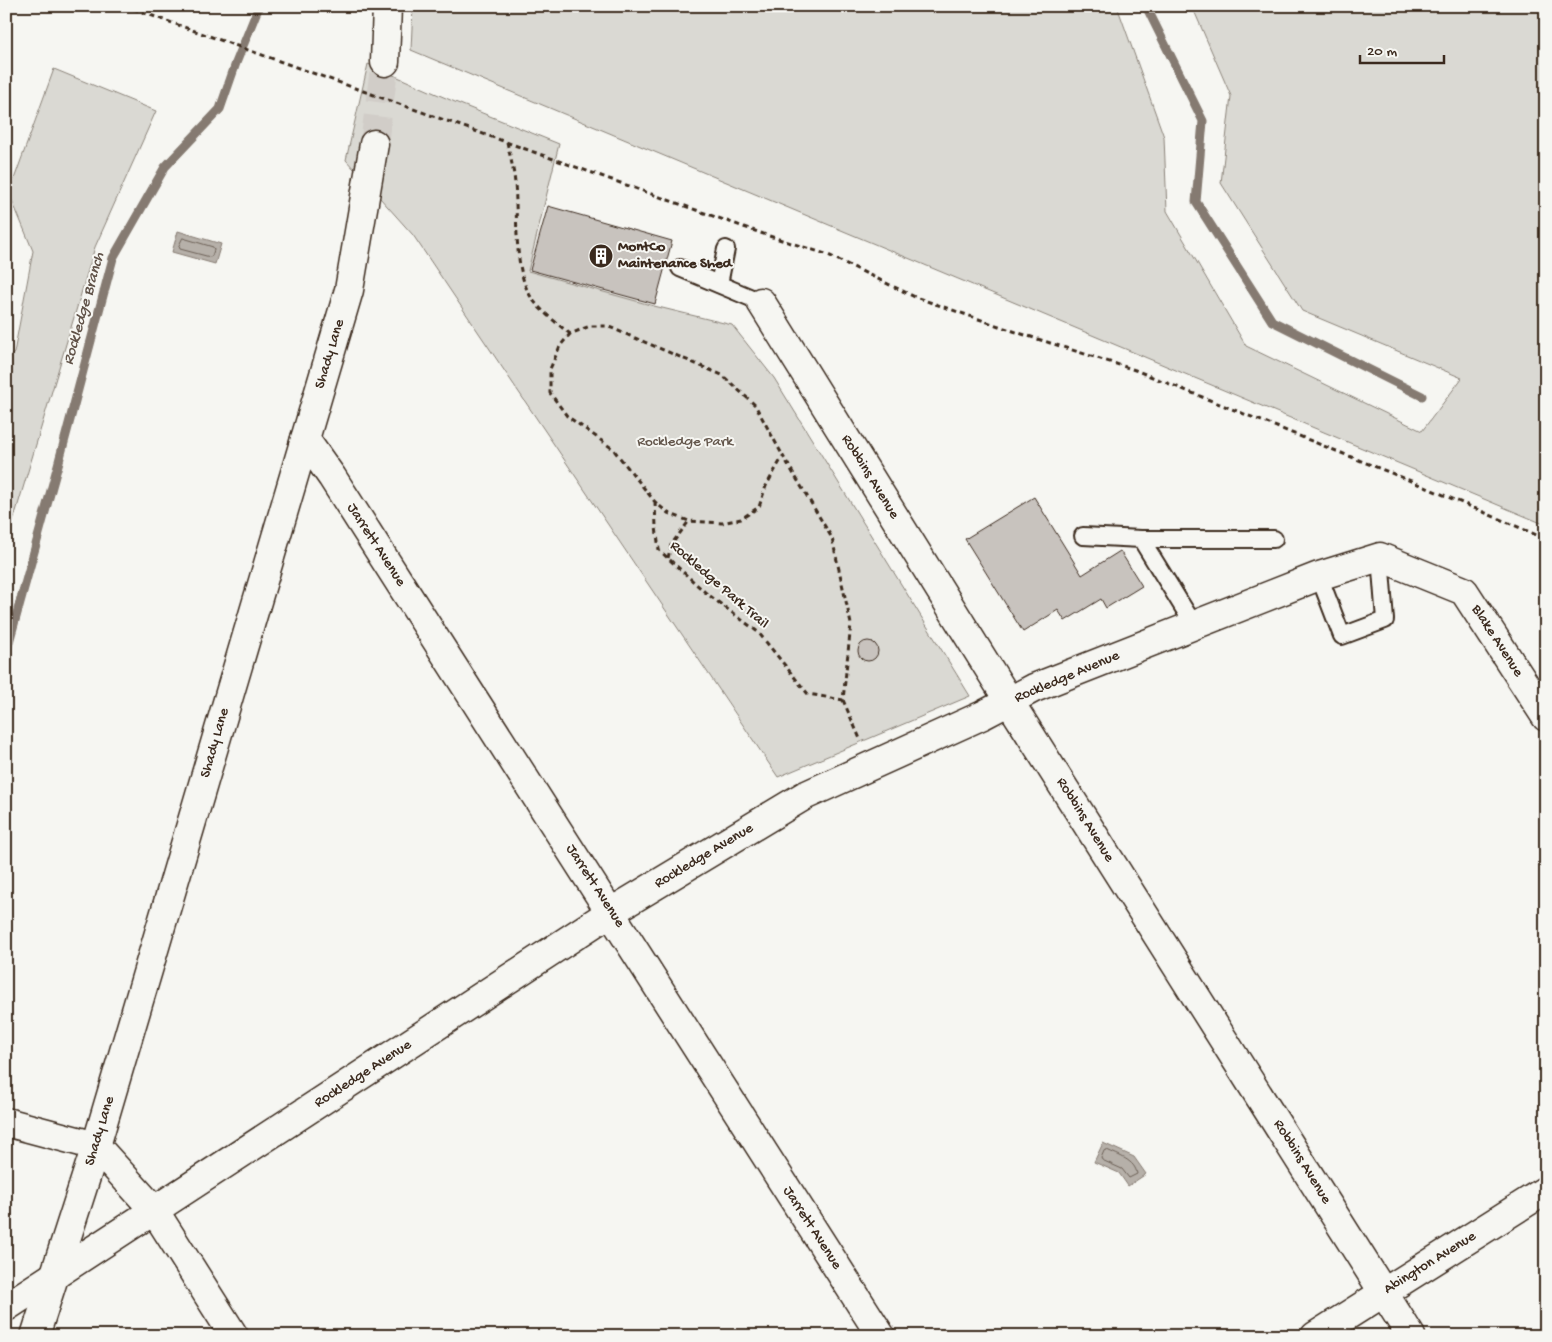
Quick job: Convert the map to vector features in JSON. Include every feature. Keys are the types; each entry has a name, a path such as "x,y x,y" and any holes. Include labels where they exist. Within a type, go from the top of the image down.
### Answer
{"street":[{"path":"385,62 387,6"},
{"name":"Shady Lane","path":"35,1336 96,1146 349,290 374,144"},
{"name":"Robbins Avenue","path":"761,302 1009,701 1411,1336"},
{"name":"Jarrett Avenue","path":"305,439 332,477 881,1336"},
{"name":"Rockledge Avenue","path":"6,1307 611,912 804,796 983,715 1034,688 1319,576 1380,557"},
{"name":"Blake Avenue","path":"1380,557 1464,591 1546,717"},
{"path":"6,1122 96,1146 154,1210 234,1336"},
{"name":"Abington Avenue","path":"1315,1336 1546,1190"}],"lane":[{"path":"719,284 726,249"},
{"path":"680,268 761,302"},
{"path":"1084,536 1141,539 1274,539"},
{"path":"1141,539 1194,625"},
{"path":"1319,576 1342,636 1385,620 1380,557"}],"path":[{"path":"125,6 769,236 826,254 915,297 1135,370 1376,467 1546,539"},
{"path":"507,142 515,180 518,252 523,279 531,297 552,319 570,334 590,326 607,326 722,375 755,405 832,538 851,624 843,700 872,765"},
{"name":"Rockledge Park Trail","path":"570,334 560,346 550,369 550,393 567,416 613,449 655,502 668,513 689,521 722,523 742,519 760,507 766,486 783,456"},
{"name":"Rockledge Park Trail","path":"655,502 659,550 706,592 758,632 808,694 843,700"},
{"path":"668,558 671,545 689,521"}],"green space":[{"path":"413,6 1117,6 1164,137 1167,211 1246,346 1422,431 1462,378 1302,311 1221,183 1231,96 1192,6 1546,6 1546,525 411,50"},
{"name":"Rockledge Park","path":"368,64 559,144 528,271 654,306 732,325 774,378 970,696 778,777 413,235 346,160"},
{"path":"54,69 156,111 95,247 6,545 6,359 14,353 33,251 9,193"}],"water":[{"path":"178,231 221,244 215,264 172,252"},
{"path":"1103,1143 1134,1157 1146,1174 1128,1186 1119,1173 1094,1162"}],"building":[{"name":"MontCo Maintenance Shed","path":"548,206 672,241 655,304 530,270"},
{"path":"1034,497 1082,575 1120,551 1142,586 1106,608 1101,599 1065,621 1058,610 1023,632 965,539"},
{"path":"868,641 875,644 878,651 875,658 868,661 861,658 858,651 861,644"}],"waterway":[{"name":"Rockledge Branch","path":"6,653 113,258 165,167 220,109 259,6"},
{"path":"1146,6 1203,121 1196,202 1272,321 1422,396"}],"tunnel":[{"path":"374,144 385,62"}],"place":[{"name":"MontCo Maintenance Shed","path":"601,256"}]}
